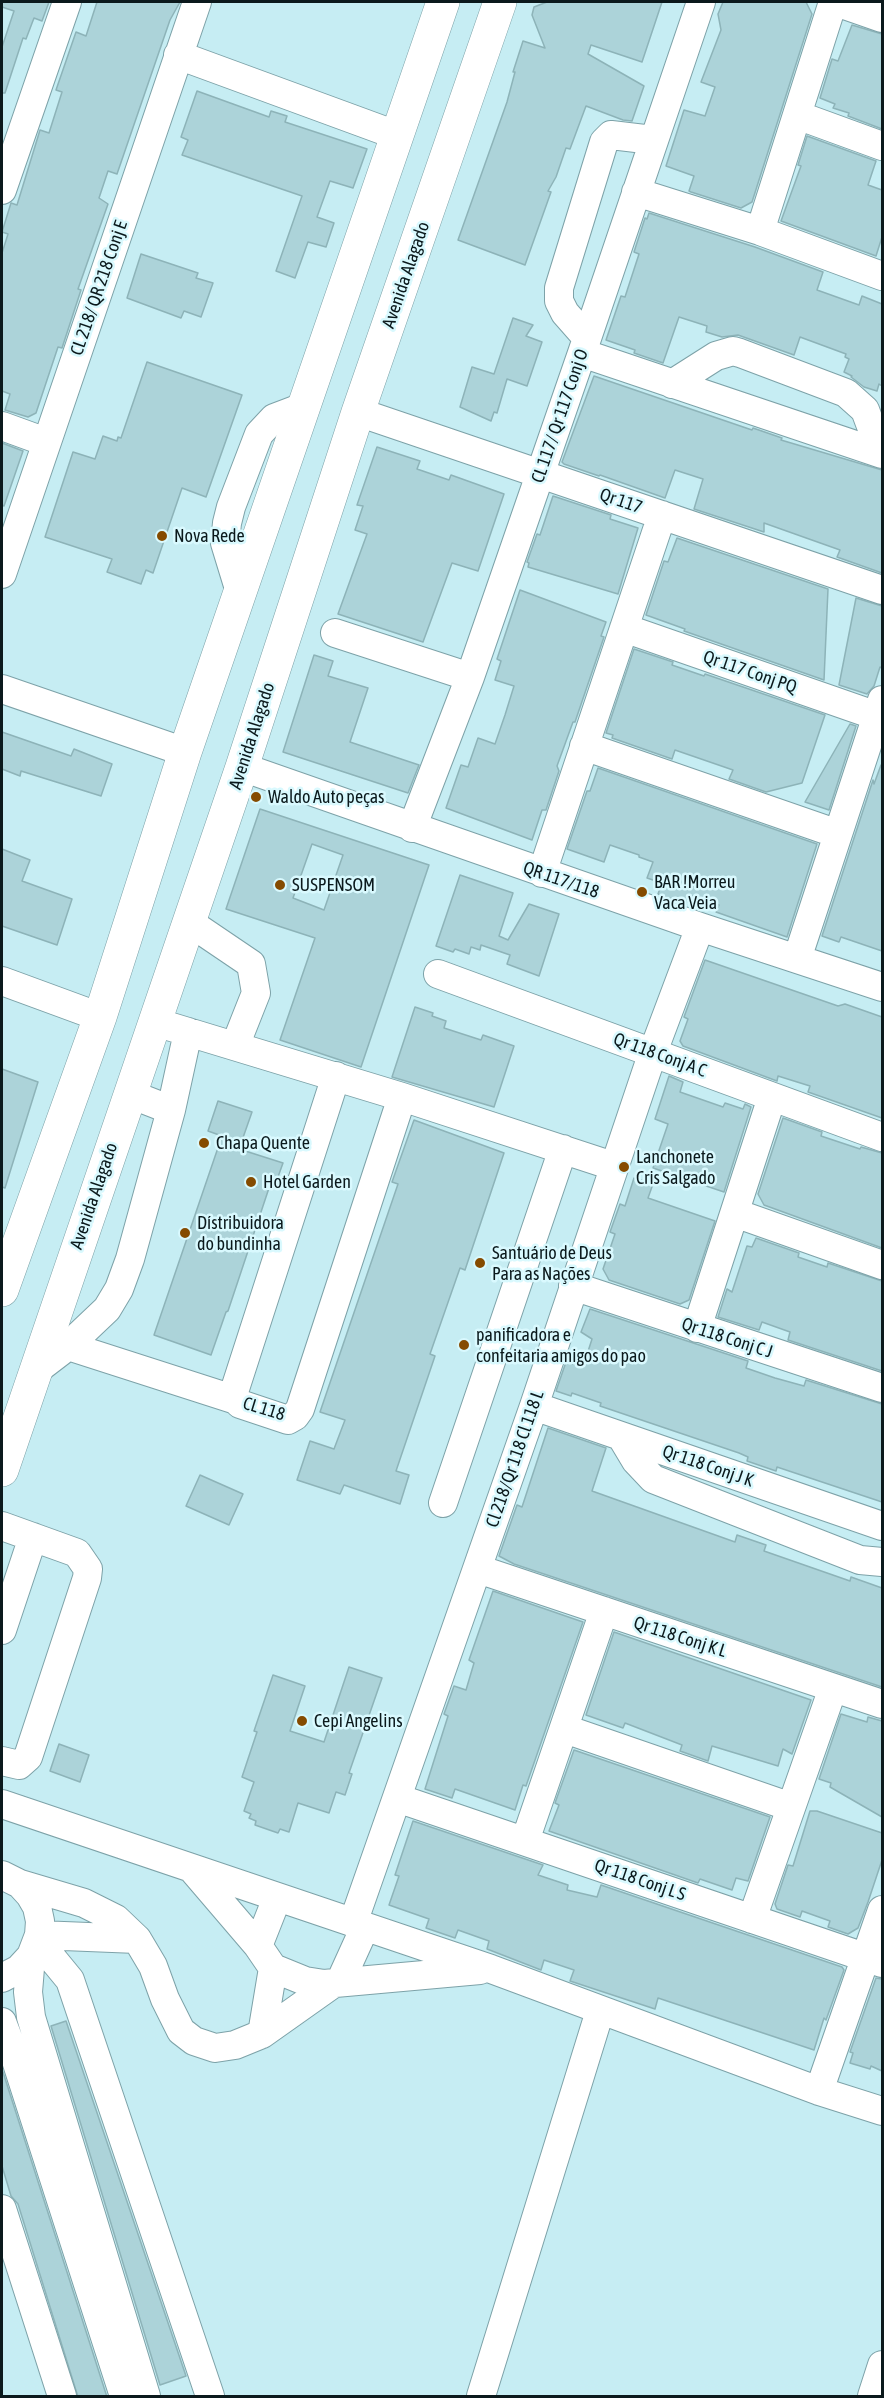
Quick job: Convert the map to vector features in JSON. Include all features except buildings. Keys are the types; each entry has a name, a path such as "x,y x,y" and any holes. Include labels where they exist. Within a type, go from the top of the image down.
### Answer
{"main road":[{"path":"2,1290 119,960 184,752 443,2"},
{"name":"Avenida Alagado","path":"2,1470 21,1385 155,1022 361,405 500,2"},
{"path":"320,360 343,365 351,371 360,386 361,405"},
{"path":"119,960 124,975 138,988 158,987 169,977"},
{"path":"99,1017 113,1019 130,1026 137,1035 143,1055"}],"street":[{"path":"2,190 66,2"},
{"name":"CL 218/ QR 218 Conj E","path":"3,564 197,2"},
{"name":"CL 117/ Qr 117 Conj O","path":"412,828 470,677 701,2"},
{"path":"760,231 835,2 882,18"},
{"path":"178,55 396,135"},
{"path":"797,115 882,146"},
{"path":"653,140 611,135 604,142 559,288 559,301 585,346 672,384 882,454"},
{"path":"636,192 760,231 882,276"},
{"path":"672,384 716,356 733,351 740,353 846,393 864,410 882,454"},
{"name":"Qr 117","path":"361,405 540,473 882,590"},
{"path":"2,426 46,442"},
{"path":"542,873 662,515"},
{"name":"Qr 117 Conj PQ","path":"624,628 880,708"},
{"path":"335,633 470,677"},
{"path":"2,689 184,752"},
{"path":"797,959 880,708"},
{"path":"584,746 838,834"},
{"name":"QR 117/118","path":"242,767 542,873 882,987"},
{"path":"189,921 251,964 256,993 235,1046"},
{"name":"Cl 218/Qr 118 Cl 118 L","path":"337,1982 359,1925 397,1798 534,1406 613,1166 700,927"},
{"name":"Qr 118 Conj A C","path":"438,974 882,1137"},
{"path":"2,981 99,1017"},
{"path":"155,1022 336,1076 613,1166"},
{"path":"21,1385 68,1346 107,1309 119,1289 130,1259 171,1110 188,1032"},
{"name":"CL 118","path":"336,1076 234,1392 240,1404 288,1420 300,1409 402,1097"},
{"path":"130,1094 171,1110"},
{"path":"697,1328 772,1097"},
{"path":"443,1503 563,1149"},
{"path":"735,1213 882,1265"},
{"name":"Qr 118 Conj C J","path":"573,1286 882,1388"},
{"path":"68,1346 236,1400"},
{"name":"Qr 118 Conj J K","path":"534,1406 882,1526"},
{"path":"621,1436 636,1461 653,1479 860,1560 882,1562"},
{"path":"2,1526 77,1553 88,1569 28,1757 19,1765 2,1761"},
{"path":"2,1630 33,1537"},
{"name":"Qr 118 Conj K L","path":"477,1569 882,1704"},
{"path":"525,1841 604,1611"},
{"path":"752,1919 833,1688"},
{"path":"565,1729 791,1807"},
{"name":"Qr 118 Conj L S","path":"397,1798 874,1960"},
{"path":"2,1804 491,1970 819,2091 882,2111"},
{"path":"193,1870 266,1957 305,1981 337,1982 491,1970"},
{"path":"11,1880 84,1903 116,1919 137,1939 153,1966 165,1999 181,2031 194,2041 214,2048 235,2045 262,2034 337,1982"},
{"path":"11,1880 30,1895 37,1907 40,1921 28,1992 31,2017 147,2397"},
{"path":"262,2034 266,1957 277,1898"},
{"path":"819,2091 874,1960 882,1910"},
{"path":"36,1944 137,1939"},
{"path":"2,1977 19,1969 36,1944"},
{"path":"36,1944 69,1980 208,2395"},
{"path":"481,2397 600,2011"},
{"path":"2,2022 14,2051 124,2397"},
{"path":"2,2209 62,2397"},
{"path":"872,2397 882,2365"}],"place":[{"name":"Nova Rede","path":"162,536"},
{"name":"Waldo Auto peças","path":"256,797"},
{"name":"SUSPENSOM","path":"280,885"},
{"name":"BAR !Morreu Vaca Veia","path":"642,892"},
{"name":"Chapa Quente","path":"204,1143"},
{"name":"Lanchonete Cris Salgado","path":"624,1167"},
{"name":"Hotel Garden","path":"251,1182"},
{"name":"Dístribuidora do bundinha","path":"185,1233"},
{"name":"Santuário de Deus Para as Nações","path":"480,1263"},
{"name":"panificadora e confeitaria amigos do pao","path":"464,1345"},
{"name":"Cepi Angelins","path":"302,1721"}]}
